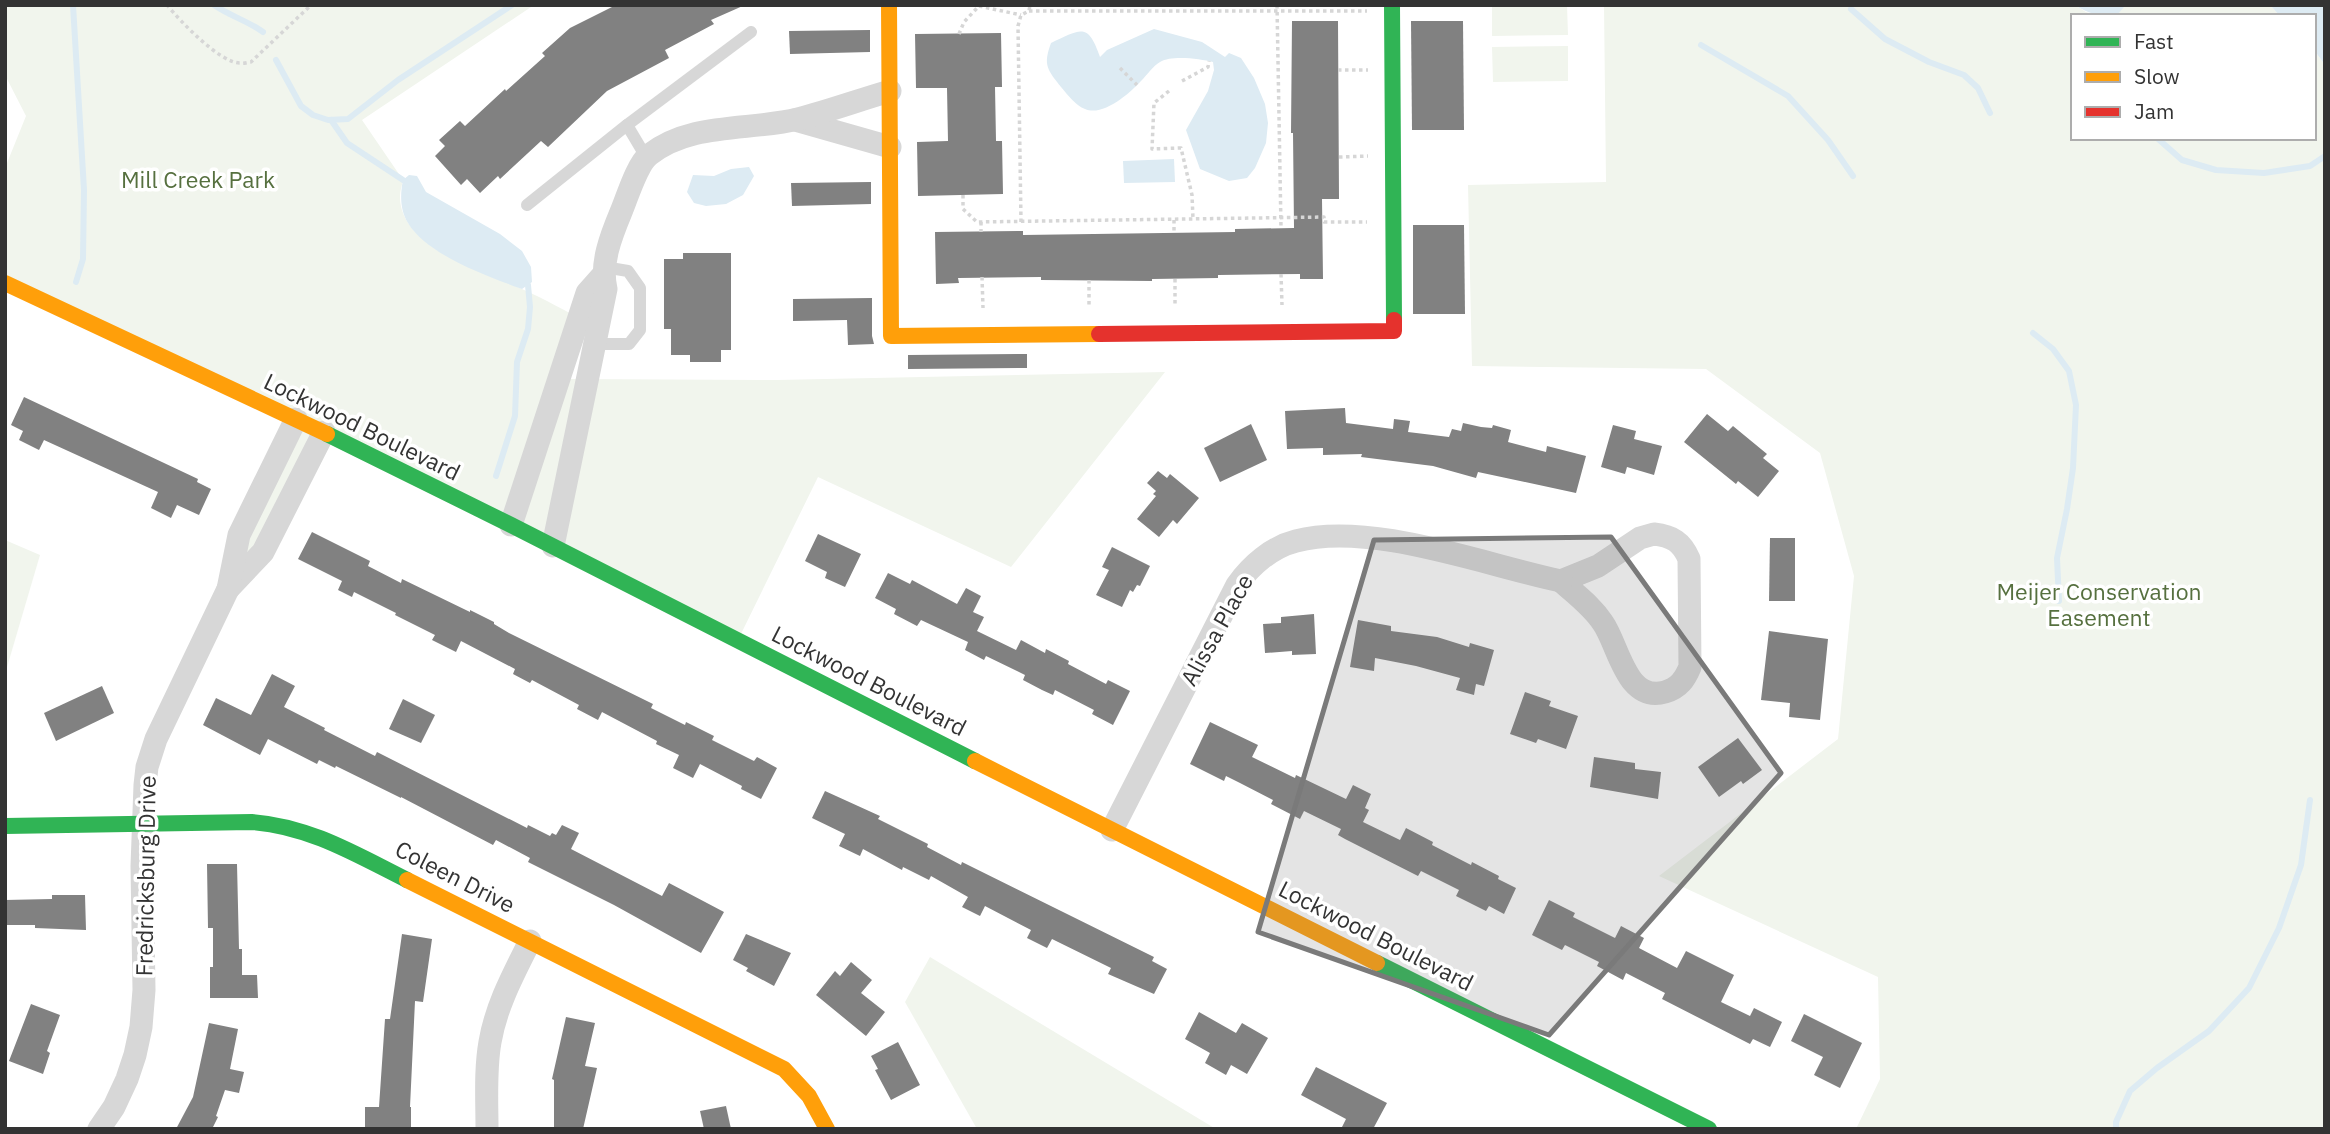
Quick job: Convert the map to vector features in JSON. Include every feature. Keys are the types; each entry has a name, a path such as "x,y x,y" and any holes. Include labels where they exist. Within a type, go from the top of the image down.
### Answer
{"street":[{"path":"889,5 891,336 1394,331 1392,8"},
{"path":"511,525 587,293 603,271 615,226 646,157 670,142 722,127 795,120 890,91"},
{"path":"795,120 890,147"},
{"path":"553,546 606,289 603,271"},
{"name":"Lockwood Boulevard","path":"5,283 324,432 1709,1129"},
{"name":"Fredricksburg Drive","path":"99,1129 114,1107 127,1079 141,1027 144,990 145,785 156,739 228,589 239,535 296,419"},
{"name":"Fredricksburg Drive","path":"228,589 263,552 324,432"},
{"path":"535,450 570,460"},
{"name":"Alissa Place","path":"1112,830 1237,585 1255,564 1275,549 1295,541 1320,536 1380,539 1426,547 1561,581 1603,623 1615,643 1624,670 1644,692 1663,693 1677,688 1685,680 1690,667 1689,559 1686,550 1677,540 1654,534 1640,538 1598,566 1561,581"},
{"name":"Coleen Drive","path":"5,825 252,822 303,830 352,851 784,1069 803,1085 827,1129"},
{"path":"487,1129 487,1066 490,1041 504,993 530,941"}],"lane":[{"path":"527,205 627,125 751,32"},
{"path":"627,125 646,157"},
{"path":"594,344 629,344 640,330 640,288 628,271 603,271"}],"path":[{"path":"167,5 180,20 222,56 238,64 251,62 311,5"},
{"path":"1029,11 1030,5"},
{"path":"1172,5 1172,12"},
{"path":"1226,5 1226,11"},
{"path":"1277,5 1281,228"},
{"path":"959,34 964,22 979,6 1021,15 1029,11 1172,12 1392,8"},
{"path":"1021,15 1018,26 1021,222"},
{"path":"1182,80 1208,66 1209,61"},
{"path":"1120,68 1138,85"},
{"path":"1169,91 1154,103 1152,149 1181,148 1192,195 1193,220"},
{"path":"963,195 963,209 977,222 1324,217 1324,222 1394,222"},
{"path":"1174,220 1174,233"},
{"path":"981,222 981,232"}],"highlighted area":[{"path":"1611,537 1781,773 1549,1035 1258,932 1374,540"}],"green space":[{"name":"Mill Creek Park","path":"5,5 534,5 362,120 403,180 400,196 403,214 413,230 428,244 467,266 531,293 589,323 570,379 777,380 1165,372 1011,567 818,477 738,640 324,433 228,589 296,419 5,283 5,168 26,116 5,75"},
{"path":"1492,5 1567,5 1568,35 1492,36"},
{"name":"Meijer Conservation Easement","path":"1604,5 2075,5 2093,14 2071,14 2071,140 2316,140 2316,53 2325,65 2325,1129 1856,1129 1880,1079 1878,977 1659,876 1838,739 1854,576 1820,453 1706,369 1472,366 1468,185 1606,182"},
{"path":"2124,5 2270,5 2278,14 2117,14"},
{"path":"1568,46 1568,81 1493,82 1492,47"},
{"path":"5,540 40,555 5,674"},
{"path":"930,957 1216,1129 977,1129 905,1002"}],"shaded area":[{"path":"2075,5 2124,5 2118,14 2089,12"},
{"path":"2270,5 2325,5 2325,65 2316,53 2316,14 2278,14"},
{"path":"1154,29 1202,42 1225,57 1229,53 1241,58 1254,78 1265,104 1268,123 1266,143 1255,168 1247,178 1229,181 1200,169 1186,130 1208,91 1214,70 1213,62 1186,58 1160,62 1116,103 1092,111 1072,100 1052,76 1047,62 1051,43 1070,34 1087,33 1100,57 1107,50"},
{"path":"1174,159 1175,182 1124,183 1123,161"},
{"path":"749,167 754,176 743,195 726,204 706,206 694,203 687,192 693,175 714,176 731,169"},
{"path":"409,175 417,176 426,192 500,234 522,251 531,267 532,282 522,289 493,278 444,255 417,235 405,218 401,202 403,180"}],"building":[{"path":"616,5 745,5 711,20 714,24 665,50 669,58 607,91 548,147 541,141 500,179 498,176 480,193 467,179 461,185 435,156 445,146 439,140 460,121 465,126 505,89 506,91 545,56 542,53 570,28"},
{"path":"1292,21 1338,21 1339,199 1322,199 1323,279 1300,279 1300,274 1218,275 1218,278 1152,281 1041,280 1041,277 958,278 959,283 936,284 935,232 1023,231 1023,235 1235,232 1235,229 1294,228"},
{"path":"1411,21 1463,21 1464,130 1412,130"},
{"path":"870,30 870,52 790,54 789,31"},
{"path":"1001,33 1002,87 995,87 996,141 1002,141 1003,194 918,196 917,142 948,141 947,88 916,88 915,34"},
{"path":"871,182 871,204 792,206 791,183"},
{"path":"1413,225 1464,225 1465,314 1413,314"},
{"path":"683,253 731,253 731,350 721,350 721,362 690,362 690,355 671,355 671,329 664,329 664,259 683,259"},
{"path":"872,298 874,344 848,345 847,320 793,321 793,299"},
{"path":"1027,354 1027,368 908,369 908,355"},
{"path":"24,397 198,479 197,482 211,489 199,515 177,505 171,518 151,508 158,492 44,440 39,450 19,440 23,431 11,425"},
{"path":"1345,408 1346,423 1393,429 1394,419 1410,421 1408,432 1449,437 1452,429 1461,431 1463,423 1492,428 1493,425 1511,430 1508,442 1546,452 1547,446 1586,456 1576,493 1478,472 1476,478 1433,466 1361,457 1362,454 1323,455 1323,448 1287,449 1285,411"},
{"path":"1707,414 1728,431 1733,426 1767,454 1763,458 1779,471 1758,497 1738,481 1736,484 1684,442"},
{"path":"1251,424 1267,460 1220,482 1204,448"},
{"path":"1613,425 1636,431 1634,439 1662,446 1654,475 1627,467 1625,474 1601,467"},
{"path":"1158,471 1167,478 1170,474 1199,498 1177,524 1173,520 1159,537 1137,519 1156,496 1153,494 1156,491 1147,483"},
{"path":"312,532 370,561 368,566 401,583 402,579 470,610 509,633 653,704 651,708 714,736 712,740 754,761 757,757 777,768 761,799 700,764 693,778 673,768 679,755 656,744 657,741 602,712 598,720 577,709 579,705 532,680 530,683 513,674 515,669 461,641 456,652 432,640 435,635 395,615 396,613 354,592 352,597 338,590 342,581 298,559"},
{"path":"818,534 861,554 845,587 825,578 827,572 805,561"},
{"path":"1770,538 1795,538 1795,601 1769,601"},
{"path":"1112,547 1150,566 1140,586 1137,585 1133,592 1130,590 1122,607 1096,595 1109,570 1102,567"},
{"path":"888,573 910,584 912,580 957,604 966,588 981,596 973,612 984,617 977,631 1016,650 1021,640 1045,653 1046,649 1106,684 1108,680 1130,691 1113,725 1092,714 1094,710 1055,690 1053,695 1023,680 1025,675 986,656 984,660 965,650 968,642 921,620 917,626 894,614 896,609 875,598"},
{"path":"1314,614 1316,654 1292,655 1292,651 1265,653 1263,624 1281,623 1281,617"},
{"path":"1358,620 1391,626 1391,631 1437,637 1469,647 1470,643 1494,650 1484,686 1476,684 1474,695 1456,690 1460,678 1375,658 1374,671 1350,667"},
{"path":"1769,631 1828,639 1820,720 1789,717 1790,703 1761,700"},
{"path":"272,674 295,686 284,707 325,728 324,730 375,756 377,752 527,828 528,825 550,836 552,833 556,835 562,825 579,833 571,849 662,896 669,883 724,912 701,953 528,862 530,858 496,840 493,845 336,766 335,768 319,760 317,764 268,739 260,755 203,725 216,698 251,715"},
{"path":"102,686 114,713 56,741 44,713"},
{"path":"1525,692 1551,701 1549,706 1578,716 1566,749 1538,739 1536,743 1510,734"},
{"path":"403,699 435,715 421,743 389,729"},
{"path":"1210,722 1258,745 1252,757 1295,778 1296,775 1346,799 1353,785 1371,794 1365,808 1369,810 1363,822 1400,840 1406,828 1433,842 1432,845 1499,876 1498,879 1516,888 1504,914 1489,906 1486,911 1456,896 1459,890 1421,871 1418,876 1345,839 1338,835 1341,829 1304,811 1300,819 1271,804 1273,800 1226,776 1224,781 1190,764"},
{"path":"1738,738 1762,770 1719,797 1698,767"},
{"path":"1594,757 1635,763 1635,769 1661,772 1658,799 1590,787"},
{"path":"825,791 880,816 878,819 928,844 927,847 961,865 962,862 1154,957 1152,961 1167,969 1154,994 1108,974 1111,968 1052,939 1047,948 1027,938 1031,930 985,906 980,916 962,907 968,897 931,876 929,880 903,867 902,870 863,849 860,856 839,846 845,834 812,818"},
{"path":"207,864 237,864 242,975 257,975 258,998 210,998 213,928 208,928"},
{"path":"52,895 85,895 86,930 5,925 5,900 52,899"},
{"path":"1549,900 1575,913 1573,917 1615,938 1621,926 1644,938 1639,948 1677,968 1686,951 1734,975 1721,1002 1750,1016 1754,1008 1782,1022 1770,1047 1753,1039 1750,1044 1662,999 1665,993 1626,973 1623,980 1597,966 1599,962 1565,945 1562,950 1532,935"},
{"path":"402,934 432,939 423,1002 415,1001 411,1129 365,1129 365,1107 379,1107 385,1019 390,1019"},
{"path":"746,934 791,953 774,986 746,971 748,968 733,960"},
{"path":"851,962 872,980 861,993 885,1012 866,1036 816,995 835,971 840,976"},
{"path":"31,1004 60,1015 47,1051 50,1053 43,1074 9,1061"},
{"path":"1199,1012 1236,1033 1242,1023 1268,1038 1247,1074 1231,1065 1226,1075 1205,1063 1210,1053 1185,1039"},
{"path":"1804,1014 1862,1043 1840,1088 1814,1075 1823,1057 1791,1041"},
{"path":"566,1017 595,1023 585,1066 597,1068 583,1129 554,1129 552,1079"},
{"path":"209,1023 238,1029 230,1069 244,1072 239,1093 225,1090 212,1129 176,1129 193,1097"},
{"path":"898,1042 920,1085 891,1100 875,1070 878,1069 871,1056"},
{"path":"1316,1067 1387,1103 1373,1129 1341,1129 1346,1119 1301,1095"},
{"path":"726,1106 731,1129 704,1129 700,1111"}],"waterway":[{"path":"73,5 84,190 83,259 76,282"},
{"path":"214,5 263,32"},
{"path":"276,60 301,106 313,115 328,120 348,119 398,80 512,5"},
{"path":"1851,9 1885,39 1929,62 1964,75 1978,88 1990,113"},
{"path":"1701,45 1788,96 1828,140 1853,176"},
{"path":"331,120 347,143 403,180"},
{"path":"2159,140 2182,160 2216,170 2264,173 2310,166 2325,156"},
{"path":"496,476 515,416 517,362 528,329 528,285"},
{"path":"2033,333 2053,349 2069,371 2076,405 2073,468 2057,558 2059,601"},
{"path":"2116,1129 2116,1122 2130,1091 2209,1031 2249,988 2279,928 2301,865 2310,800"}],"traffic: fast":[{"path":"1392,5 1394,320"},
{"path":"327,434 975,761"},
{"path":"5,826 252,822 293,829 332,843 407,880"},
{"path":"1377,963 1709,1129"}],"traffic: slow":[{"path":"889,5 891,336 1099,334"},
{"path":"5,283 327,434"},
{"path":"975,761 1377,963"},
{"path":"407,880 784,1069 809,1096 827,1129"}],"traffic: jam":[{"path":"1099,334 1394,331 1394,320"}]}
